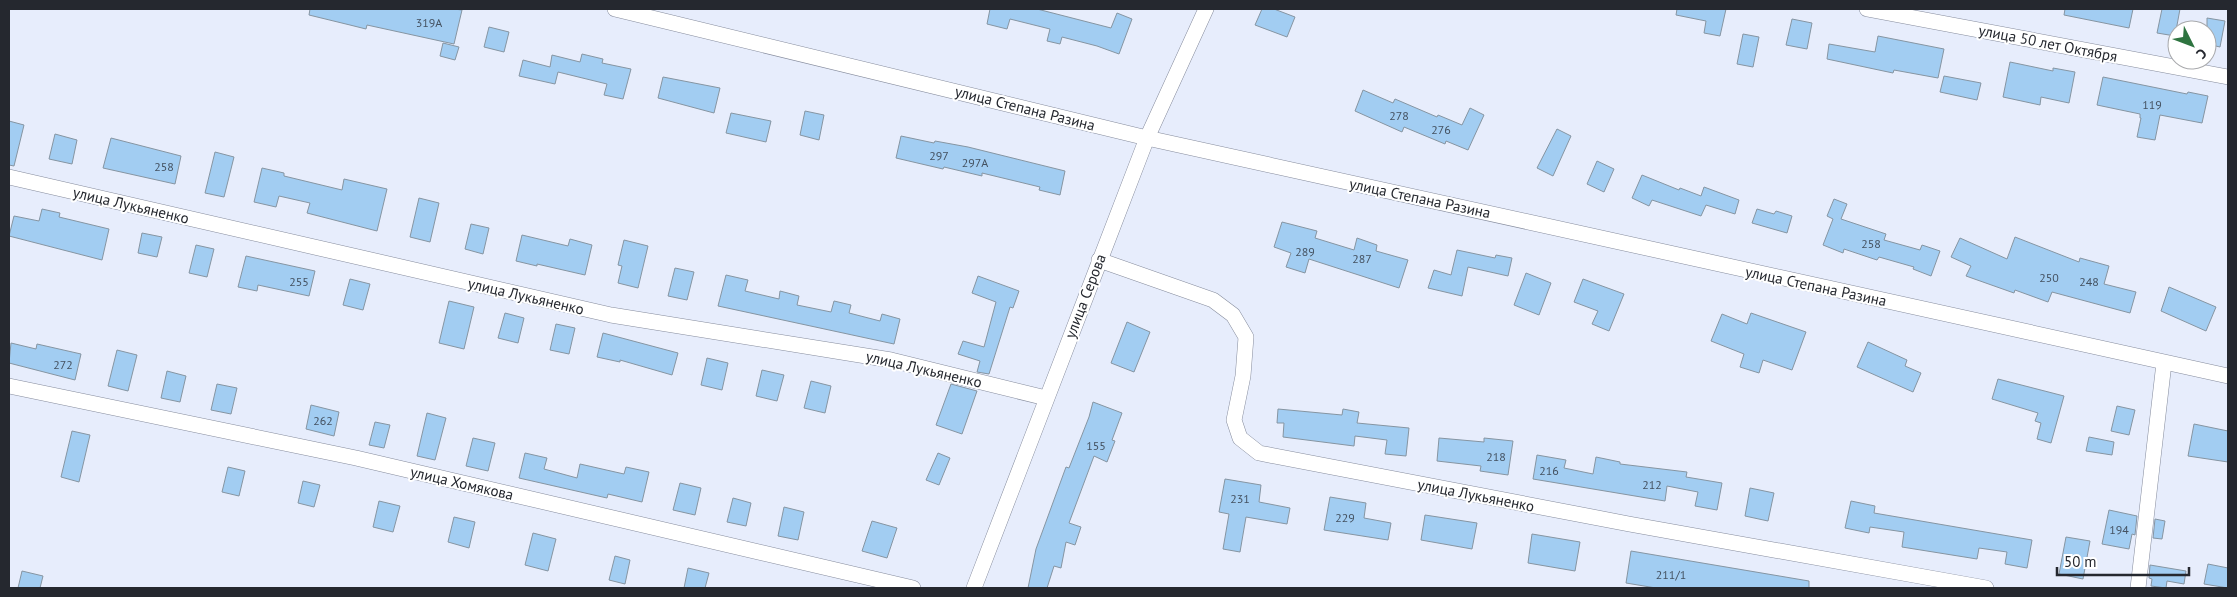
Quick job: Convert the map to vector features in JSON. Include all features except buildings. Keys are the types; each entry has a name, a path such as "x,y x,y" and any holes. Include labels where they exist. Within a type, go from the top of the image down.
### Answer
{"street":[{"name":"улица Степана Разина","path":"615,9 1147,138 2228,376"},
{"name":"улица Серова","path":"974,588 1147,138 1206,9"},
{"name":"улица 50 лет Октября","path":"1867,9 2228,77"},
{"name":"улица Лукьяненко","path":"9,177 611,315 891,360 1046,398"},
{"name":"улица Лукьяненко","path":"1099,260 1213,300 1233,315 1246,337 1243,376 1234,420 1240,438 1260,453 1629,524 1986,588"},
{"path":"2138,588 2164,363"},
{"name":"улица Хомякова","path":"9,386 356,458 913,588"}]}
